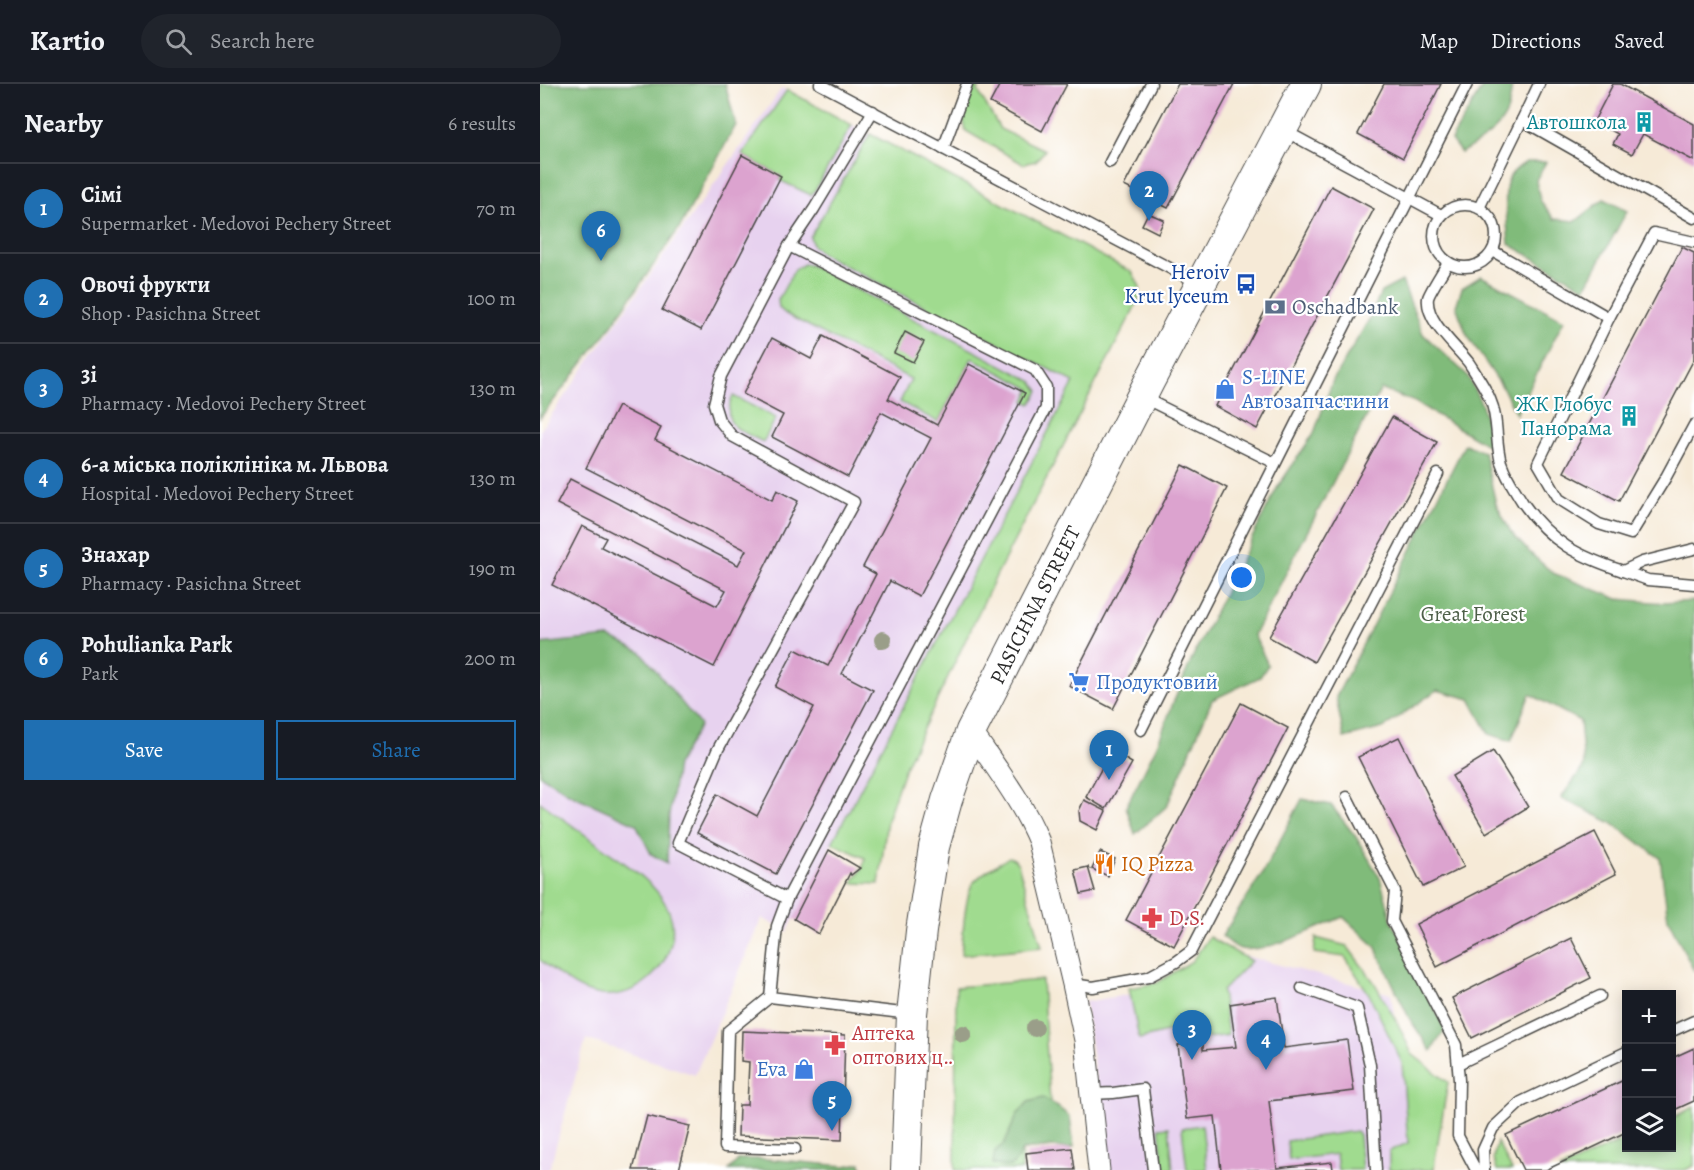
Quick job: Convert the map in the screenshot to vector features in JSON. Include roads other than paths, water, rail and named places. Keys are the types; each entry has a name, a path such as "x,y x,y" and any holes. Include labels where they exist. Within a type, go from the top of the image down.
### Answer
{"main road":[{"name":"PASICHNA STREET","path":"906,1170 912,1014 921,932 934,848 947,800 971,731 1306,84"}],"street":[{"path":"971,731 1003,778 1037,836 1085,1040 1099,1170"}],"lane":[{"path":"820,84 1201,284"},
{"path":"943,149 967,84"},
{"path":"1110,162 1151,84"},
{"path":"1141,730 1467,84"},
{"path":"1479,208 1539,84"},
{"path":"787,899 678,843 717,751 854,502 732,436 719,420 714,404 721,376 789,246 873,111"},
{"path":"1522,120 1694,218"},
{"path":"1282,129 1441,215"},
{"path":"1459,205 1479,208 1493,222 1496,242 1492,251 1478,265 1458,266 1448,262 1440,255 1435,245 1436,225 1441,215 1459,205"},
{"path":"1694,242 1654,233 1609,318 1538,463 1559,499 1599,524 1631,534 1694,425"},
{"path":"789,246 1035,370 1046,387 1046,408 787,899 777,926 770,997 728,1031 725,1147 795,1149"},
{"path":"1492,251 1609,318"},
{"path":"1448,262 1428,298 1430,313 1438,327 1468,363 1490,398 1496,418 1501,462 1514,489 1531,515 1550,535 1595,561 1648,580 1694,584"},
{"path":"1142,397 1275,463"},
{"path":"1073,984 1093,987 1148,976 1176,962 1191,951 1438,474"},
{"path":"1623,571 1642,562 1694,549"},
{"path":"1347,797 1395,891 1392,921 1456,1045 1458,1136 1476,1170"},
{"path":"1302,988 1357,1008 1370,1065 1376,1170"},
{"path":"1458,1064 1600,996"},
{"path":"770,997 912,1014"},
{"path":"1676,1030 1694,1021"},
{"path":"1484,1170 1483,1150 1493,1128 1521,1102 1622,1054"},
{"path":"1091,1094 1113,1094 1143,1089 1153,1170"}],"place":[{"name":"Автошкола","path":"1644,122"},
{"name":"Овочі фрукти","path":"1149,221"},
{"name":"Pohulianka Park","path":"601,261"},
{"name":"Heroiv Krut lyceum","path":"1246,284"},
{"name":"Oschadbank","path":"1275,307"},
{"name":"S-LINE Автозапчастини","path":"1225,389"},
{"name":"ЖК Глобус Панорама","path":"1629,416"},
{"name":"Продуктовий","path":"1079,682"},
{"name":"Сімі","path":"1109,780"},
{"name":"IQ Pizza","path":"1104,864"},
{"name":"D.S.","path":"1152,918"},
{"name":"Аптека оптових ц‥","path":"835,1045"},
{"name":"3і","path":"1192,1060"},
{"name":"Eva","path":"804,1069"},
{"name":"6-а міська поліклініка м. Львова","path":"1266,1070"},
{"name":"Знахар","path":"832,1131"}],"park label":[{"name":"Great Forest","path":"1473,614"}]}
